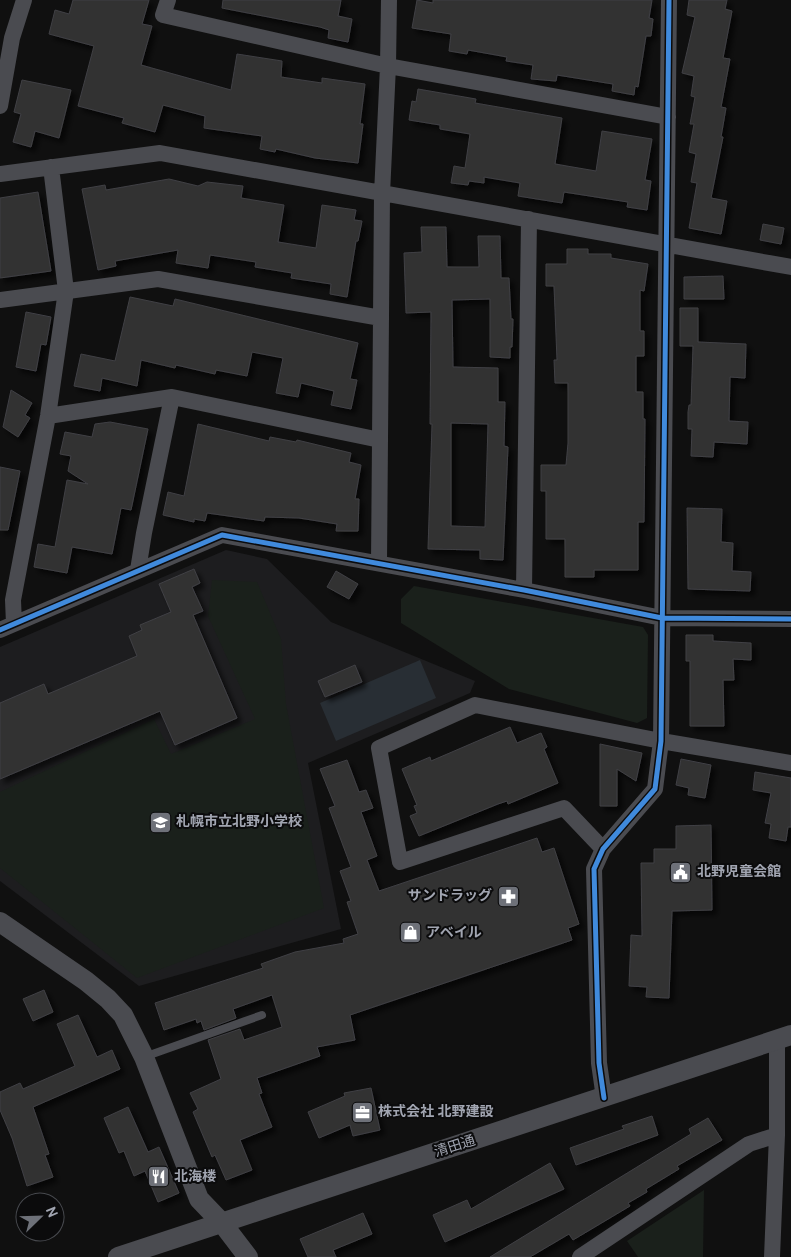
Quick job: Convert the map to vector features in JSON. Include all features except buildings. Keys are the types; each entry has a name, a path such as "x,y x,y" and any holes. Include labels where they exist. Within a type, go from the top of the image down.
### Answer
{"street":[{"path":"0,106 12,38 24,0"},
{"path":"168,0 163,15 388,66 668,118"},
{"path":"379,563 382,194 389,0"},
{"path":"604,1098 599,1063 594,869 603,849 655,789 661,741 668,0"},
{"path":"0,174 160,153 791,267"},
{"path":"7,627 48,416 66,291 51,167"},
{"path":"524,590 529,220"},
{"path":"0,300 158,279 381,318"},
{"path":"48,416 172,398 380,440"},
{"path":"138,570 172,398"},
{"path":"7,627 222,535 524,590 662,618 791,619"},
{"path":"603,849 564,808 400,862 379,748 475,705 661,741 791,762"},
{"path":"0,922 108,999 123,1015 144,1057 199,1199 222,1223 248,1257"},
{"path":"772,1257 777,1134 784,1038"},
{"name":"清田通","path":"118,1257 784,1038"},
{"path":"580,1257 748,1144 777,1134"}],"lane":[{"path":"144,1057 262,1015"}],"shaded area":[{"name":"札幌市立北野小学校","path":"226,550 267,559 331,622 475,681 470,693 308,763 341,929 139,986 0,881 0,647"},
{"path":"212,580 257,582 281,639 286,704 324,908 137,978 0,868 0,792 154,719 171,754 255,719 208,616"},
{"path":"414,586 643,627 648,635 647,718 637,723 509,689 401,623 401,599"},
{"path":"420,660 436,698 336,741 320,703"},
{"path":"704,1190 703,1257 638,1257 627,1241"}],"cycle path":[{"path":"604,1098 599,1063 594,869 603,849 655,789 661,741 669,0"},
{"path":"0,630 222,535 524,590 662,618 791,619"}],"place":[{"name":"札幌市立北野小学校","path":"160,822"},
{"name":"北野児童会館","path":"681,872"},
{"name":"サンドラッグ","path":"508,896"},
{"name":"アベイル","path":"410,933"},
{"name":"株式会社 北野建設","path":"362,1112"},
{"name":"北海楼","path":"158,1177"}]}
